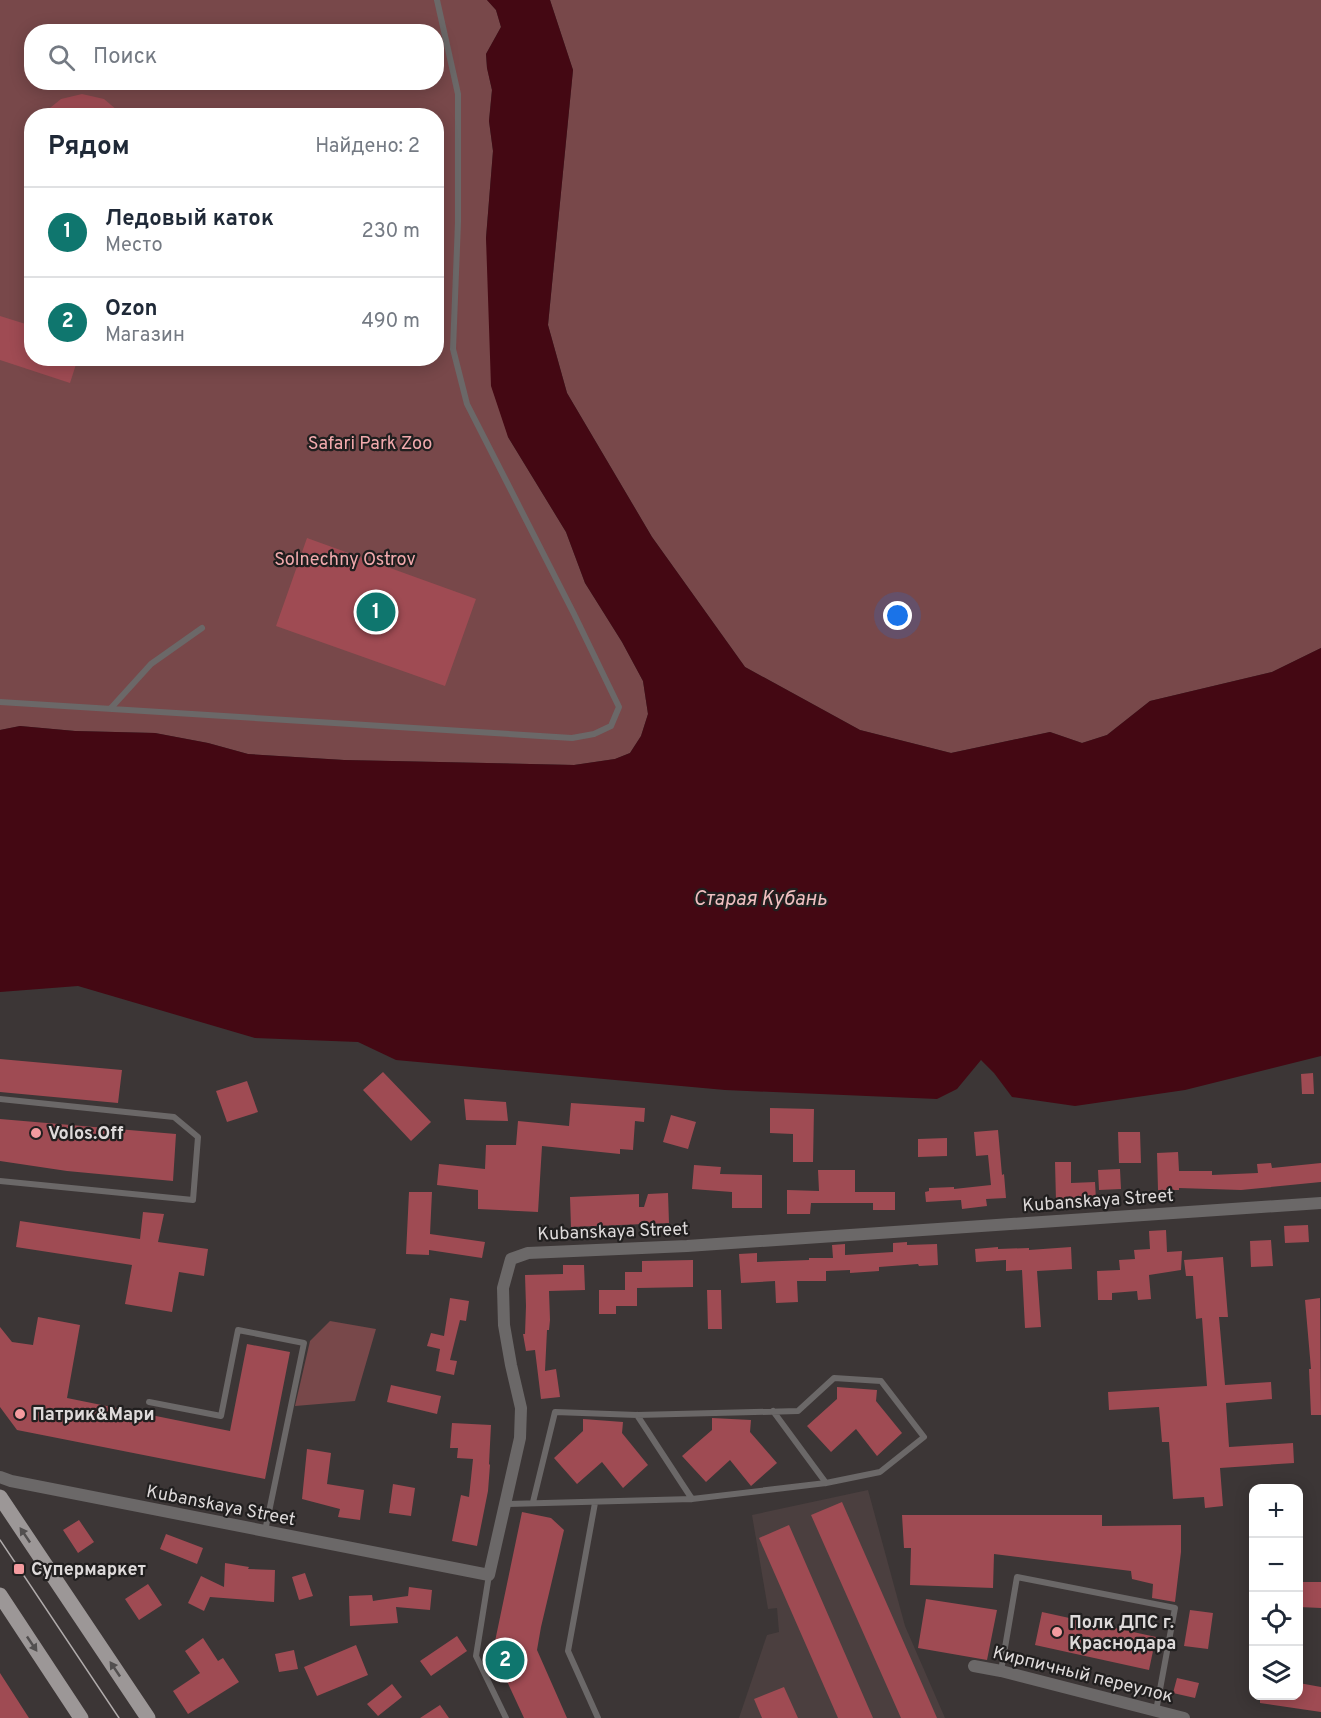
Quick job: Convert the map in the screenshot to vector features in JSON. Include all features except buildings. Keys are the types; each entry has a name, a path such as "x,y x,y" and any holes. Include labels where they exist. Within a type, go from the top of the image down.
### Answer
{"main road":[{"path":"0,1497 148,1718"},
{"path":"0,1595 81,1718"}],"street":[{"name":"Kubanskaya Street","path":"0,1477 23,1484 489,1575 520,1438 520,1408 504,1325 503,1288 511,1259 528,1253 699,1245 1321,1203"},
{"name":"Кирпичный переулок","path":"974,1666 1184,1718"}],"lane":[{"path":"436,0 442,24"},
{"path":"0,702 572,738 594,734 611,726 619,707 467,404 453,349 458,222 458,94 444,34"},
{"path":"111,708 151,664 202,628"},
{"path":"0,1099 174,1117 198,1137 194,1200 0,1181"},
{"path":"149,1402 221,1416 238,1330 304,1343 265,1532"},
{"path":"506,1504 692,1499 826,1483 880,1472 924,1437 881,1381 834,1378 798,1411 637,1415 555,1412 533,1502"},
{"path":"773,1412 826,1483"},
{"path":"637,1415 692,1499"},
{"path":"595,1503 568,1652 598,1718"},
{"path":"489,1575 476,1656 506,1718"},
{"path":"1001,1671 1017,1577 1175,1608 1156,1711"}],"shaded area":[{"path":"868,1490 905,1626 945,1718 739,1718 767,1635 779,1632 777,1608 768,1609 752,1515"}],"green space":[{"name":"Solnechny Ostrov","path":"0,0 487,0 496,10 501,27 486,54 492,90 489,121 493,151 486,238 508,437 566,532 585,583 643,681 648,714 641,736 630,753 615,759 574,765 344,760 248,754 208,743 155,733 75,731 20,726 0,730"},
{"path":"550,0 1321,0 1321,648 1272,672 1150,701 1107,735 1082,743 1050,732 951,753 860,730 745,667 652,537 567,393 548,325 573,70"},
{"path":"330,1321 376,1329 355,1401 295,1406 310,1341"}],"water":[{"name":"Старая Кубань","path":"487,0 550,0 573,70 548,325 567,393 652,537 745,667 860,730 951,753 1050,732 1082,743 1107,735 1150,701 1272,672 1321,648 1321,1056 1185,1090 1075,1106 1012,1097 981,1060 957,1089 937,1099 725,1090 396,1060 358,1042 255,1038 78,986 0,992 0,730 20,726 75,731 155,733 208,743 248,754 344,760 574,765 615,759 630,753 641,736 648,714 643,681 585,583 566,532 508,437 491,386 486,238 493,151 489,121 492,90 486,54 501,27 496,10"}],"tram line":[{"path":"0,1540 119,1718"}],"place":[{"name":"Ледовый каток","path":"376,612"},
{"name":"Volos.Off","path":"36,1133"},
{"name":"Патрик&Мари","path":"20,1414"},
{"name":"Супермаркет","path":"19,1569"},
{"name":"Полк ДПС г. Краснодара","path":"1057,1632"},
{"name":"Ozon","path":"505,1660"}],"park label":[{"name":"Safari Park Zoo","path":"370,443"}]}
